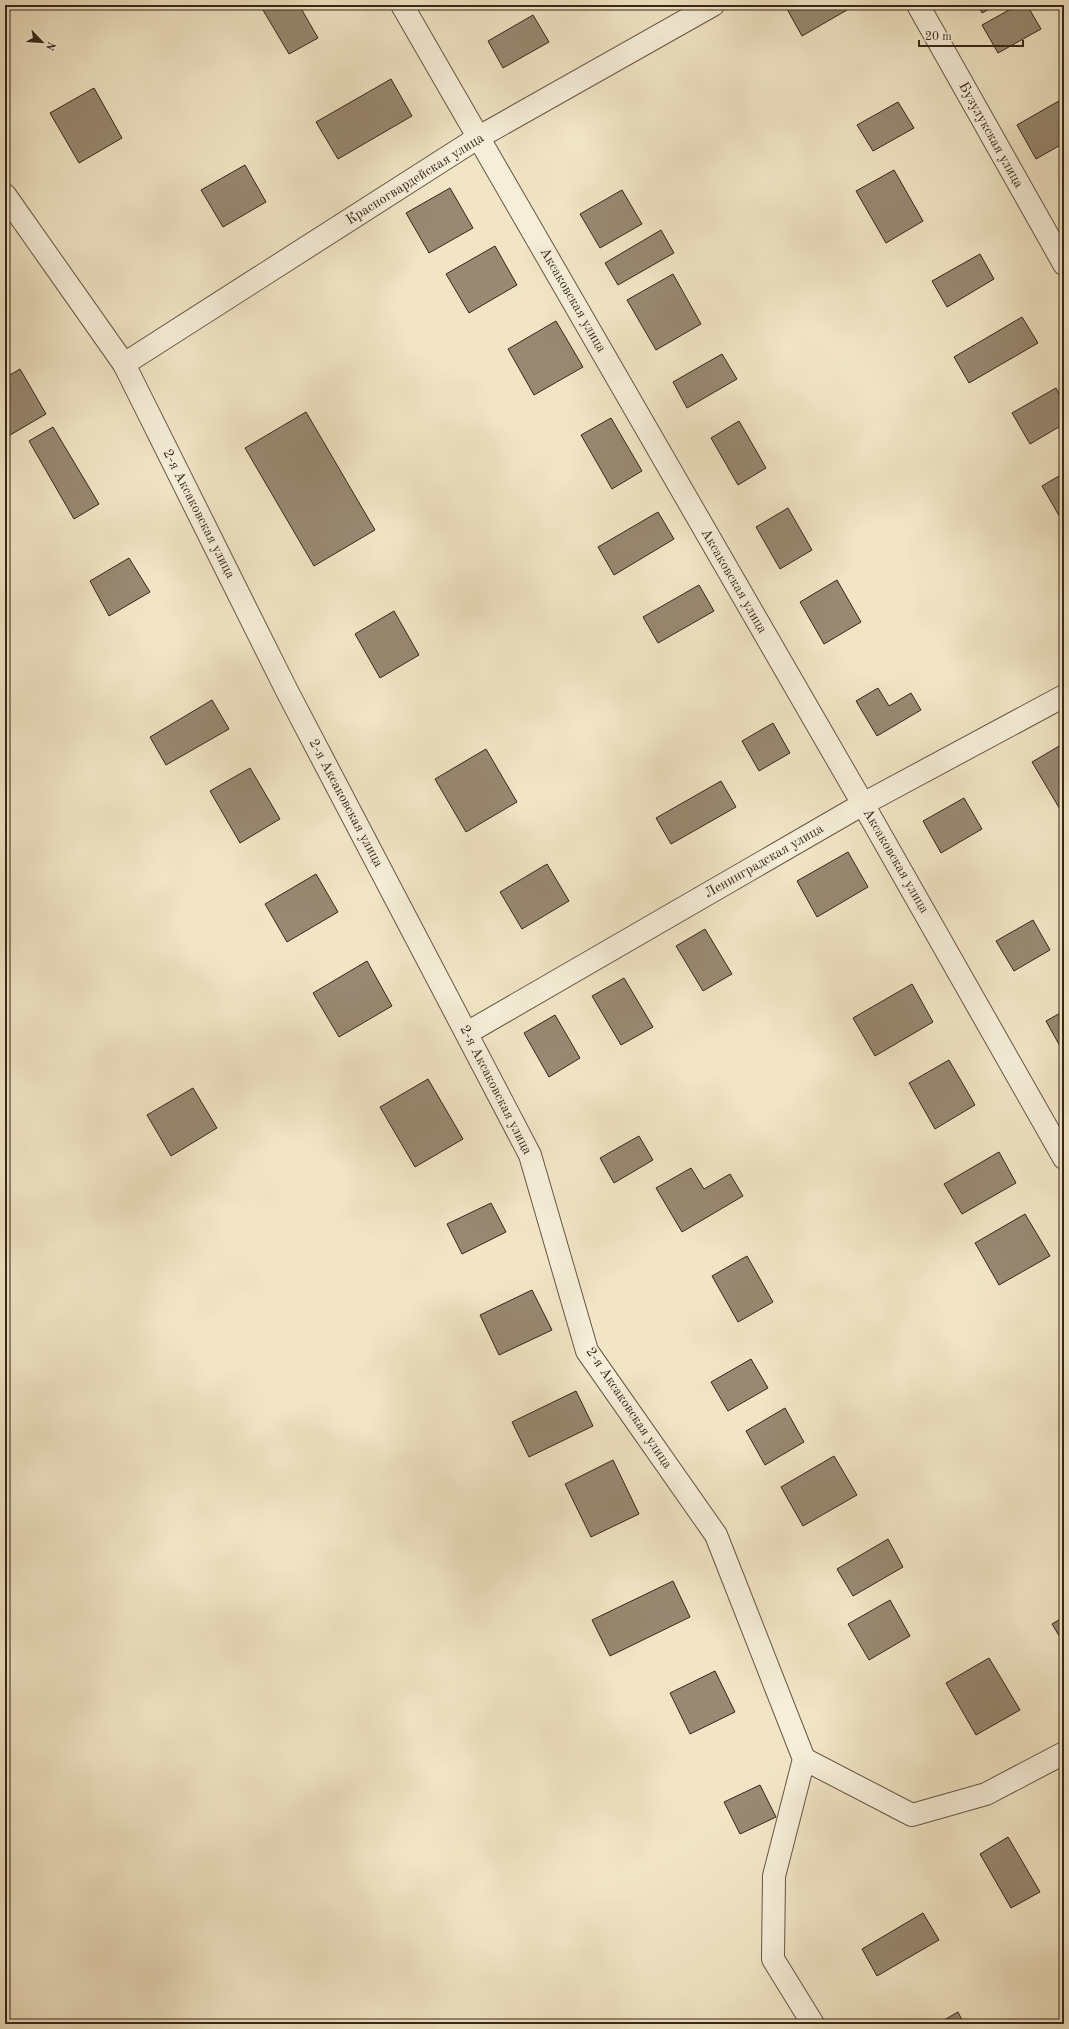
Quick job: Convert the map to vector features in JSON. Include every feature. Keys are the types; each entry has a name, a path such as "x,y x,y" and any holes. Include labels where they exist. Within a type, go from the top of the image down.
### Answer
{"street":[{"name":"Аксаковская улица","path":"402,5 863,804 1064,1158"},
{"name":"Красногвардейская улица","path":"124,364 479,137 713,5"},
{"name":"Бузулукская улица","path":"918,5 1064,264"},
{"name":"2-я Аксаковская улица","path":"5,195 124,364 287,691 530,1155 587,1351 716,1535 804,1759"},
{"name":"Ленинградская улица","path":"467,1033 863,804 1064,696"},
{"path":"814,2024 773,1959 774,1876 804,1759 912,1815 986,1794 1064,1753"}],"building":[{"path":"271,5 299,5 318,38 289,54 263,10"},
{"path":"794,5 844,5 847,10 802,36 787,9"},
{"path":"978,5 997,5 982,13"},
{"path":"1018,5 1027,5 1041,29 998,53 982,25"},
{"path":"533,15 549,42 503,68 488,41"},
{"path":"391,79 412,116 338,159 316,122"},
{"path":"94,88 122,138 79,163 50,113"},
{"path":"1064,98 1064,143 1036,159 1017,125"},
{"path":"898,102 914,128 873,151 857,125"},
{"path":"245,165 266,202 223,227 201,190"},
{"path":"894,170 923,221 886,243 856,191"},
{"path":"450,188 473,228 429,253 406,213"},
{"path":"622,190 642,224 600,248 580,214"},
{"path":"661,230 674,253 618,285 605,263"},
{"path":"495,246 517,285 469,313 446,274"},
{"path":"980,254 994,279 947,307 932,281"},
{"path":"673,274 701,324 656,350 627,300"},
{"path":"1022,317 1038,343 969,383 954,357"},
{"path":"556,321 583,367 534,395 508,349"},
{"path":"722,354 737,379 687,408 673,382"},
{"path":"20,369 46,414 5,438 5,378"},
{"path":"1056,388 1064,403 1064,424 1030,444 1012,413"},
{"path":"306,412 375,530 314,566 245,448"},
{"path":"611,418 642,471 612,489 581,435"},
{"path":"739,421 766,468 738,485 711,438"},
{"path":"53,427 99,504 74,519 29,441"},
{"path":"1064,473 1064,517 1061,519 1042,486"},
{"path":"788,508 812,550 780,569 756,527"},
{"path":"658,512 674,539 614,575 598,547"},
{"path":"129,558 150,592 109,616 90,581"},
{"path":"837,580 861,622 824,644 800,602"},
{"path":"699,585 714,611 658,643 643,617"},
{"path":"394,611 419,655 380,678 355,634"},
{"path":"878,688 889,706 911,693 921,710 877,736 856,701"},
{"path":"212,700 229,729 166,765 150,737"},
{"path":"773,723 790,753 759,771 742,741"},
{"path":"1061,745 1064,750 1064,816 1032,762"},
{"path":"486,749 517,802 466,832 435,779"},
{"path":"250,768 280,819 240,843 210,791"},
{"path":"721,781 736,807 671,844 656,818"},
{"path":"964,798 982,829 941,853 923,821"},
{"path":"848,852 868,887 817,917 797,881"},
{"path":"547,864 569,901 522,929 500,892"},
{"path":"316,874 338,912 287,942 265,904"},
{"path":"1033,920 1050,950 1014,971 996,941"},
{"path":"705,929 732,974 703,991 676,946"},
{"path":"367,961 392,1006 339,1037 313,993"},
{"path":"624,978 653,1027 621,1045 592,996"},
{"path":"912,984 933,1022 875,1056 853,1018"},
{"path":"1064,1011 1064,1046 1061,1048 1046,1021"},
{"path":"555,1015 580,1058 549,1077 524,1033"},
{"path":"949,1060 975,1105 935,1129 909,1083"},
{"path":"428,1079 463,1139 415,1167 380,1107"},
{"path":"193,1088 217,1128 171,1156 147,1115"},
{"path":"639,1136 653,1160 614,1183 600,1158"},
{"path":"999,1152 1016,1183 962,1214 944,1184"},
{"path":"691,1168 704,1189 730,1174 743,1196 682,1232 656,1188"},
{"path":"491,1203 506,1232 462,1254 447,1224"},
{"path":"1025,1214 1050,1256 999,1285 975,1243"},
{"path":"747,1256 773,1302 738,1322 712,1276"},
{"path":"532,1290 552,1330 499,1355 480,1315"},
{"path":"751,1359 768,1388 728,1411 711,1382"},
{"path":"576,1391 593,1426 529,1457 512,1422"},
{"path":"785,1408 804,1442 765,1465 746,1431"},
{"path":"834,1456 857,1495 803,1526 781,1487"},
{"path":"613,1460 639,1514 591,1537 565,1484"},
{"path":"888,1539 903,1567 853,1596 837,1569"},
{"path":"673,1581 690,1617 610,1656 592,1620"},
{"path":"890,1600 910,1636 869,1660 848,1624"},
{"path":"1064,1617 1064,1644 1052,1624"},
{"path":"989,1658 1020,1710 976,1735 946,1683"},
{"path":"715,1671 735,1712 690,1734 670,1693"},
{"path":"760,1785 776,1817 740,1834 724,1802"},
{"path":"1008,1837 1040,1892 1011,1908 980,1854"},
{"path":"923,1913 939,1940 877,1976 862,1949"},
{"path":"958,2012 964,2024 937,2024"}]}
